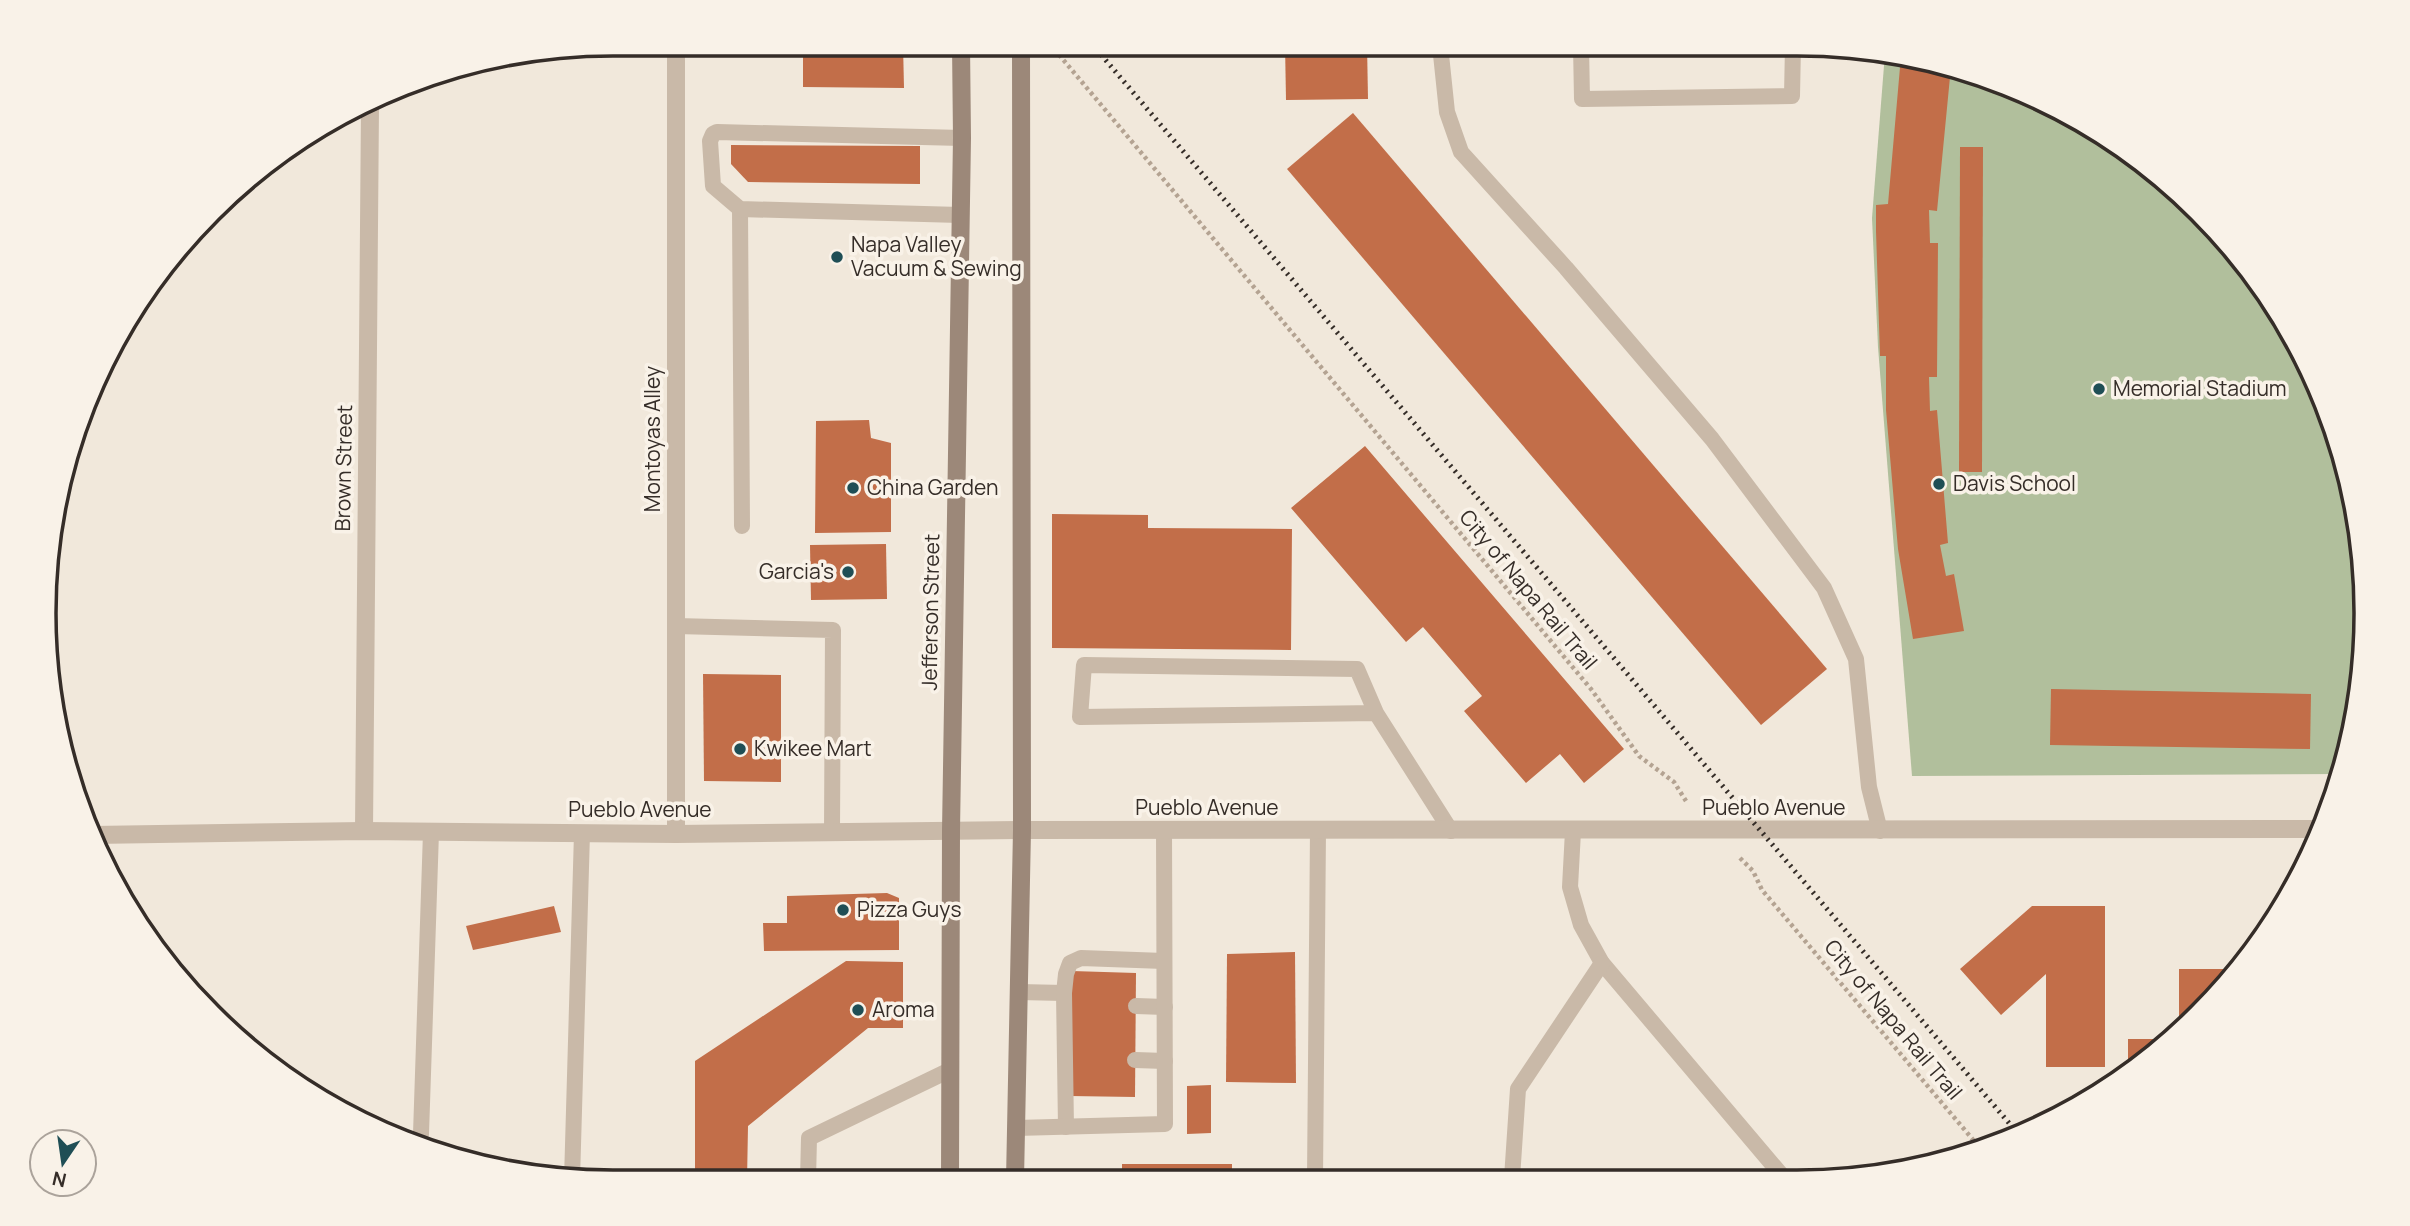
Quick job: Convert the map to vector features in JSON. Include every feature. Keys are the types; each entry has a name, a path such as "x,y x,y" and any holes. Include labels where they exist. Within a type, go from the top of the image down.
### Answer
{"main road":[{"name":"Jefferson Street","path":"950,1170 951,831 961,56"},
{"path":"1015,1170 1022,830 1021,56"}],"street":[{"name":"Montoyas Alley","path":"676,56 676,834"},
{"name":"Brown Street","path":"364,831 370,112"},
{"name":"Pueblo Avenue","path":"102,835 364,831 676,834 1022,830 2311,829"}],"lane":[{"path":"1441,56 1447,112 1461,152 1630,341 1712,439 1824,588 1856,659 1869,787 1880,831"},
{"path":"1581,56 1582,99 1792,96 1793,56"},
{"path":"960,215 740,208 713,186 710,141 717,132 962,138"},
{"path":"740,208 742,526"},
{"path":"676,626 833,630 832,832"},
{"path":"1376,713 1080,717 1084,665 1357,669 1376,713 1451,831"},
{"path":"1315,1170 1318,830"},
{"path":"1016,1128 1165,1124 1164,831"},
{"path":"1573,831 1570,887 1581,925 1602,963 1777,1170"},
{"path":"421,1135 431,832"},
{"path":"572,1168 582,833"},
{"path":"1066,1127 1066,974 1070,963 1081,958 1164,961"},
{"path":"1513,1170 1518,1089 1602,963"},
{"path":"1019,992 1066,1001"},
{"path":"1136,1006 1165,1007"},
{"path":"1135,1060 1165,1061"},
{"path":"808,1170 809,1138 950,1070"}],"path":[{"name":"City of Napa Rail Trail","path":"1060,56 1591,688 1639,756 1674,782 1684,799 1753,871 1762,890 1974,1141"}],"green space":[{"name":"Memorial Stadium","path":"1884,63 1941,75 1976,86 2010,98 2076,131 2136,171 2164,194 2216,246 2260,304 2297,367 2324,434 2343,504 2353,577 2353,649 2343,722 2330,774 1912,776 1878,347 1872,218"}],"building":[{"path":"803,56 903,56 904,88 803,87"},
{"path":"1285,56 1367,56 1368,99 1286,100"},
{"path":"1900,66 1950,78 1937,211 1929,210 1930,243 1938,243 1937,377 1929,377 1930,411 1937,410 1948,543 1940,545 1946,576 1954,574 1964,631 1913,639 1898,549 1886,410 1886,356 1880,356 1876,205 1888,204"},
{"path":"1353,113 1827,669 1761,725 1287,169"},
{"path":"731,145 920,146 920,184 748,182 731,164"},
{"path":"1960,147 1983,147 1982,472 1959,472"},
{"name":"China Garden","path":"869,420 871,438 891,443 891,532 815,533 816,421"},
{"path":"1365,446 1624,749 1584,783 1560,754 1526,783 1464,711 1482,696 1423,627 1406,642 1291,508"},
{"path":"1052,514 1148,515 1148,528 1292,529 1291,650 1052,648"},
{"name":"Garcia's","path":"886,544 887,599 811,600 810,545"},
{"path":"703,674 781,675 781,782 704,781"},
{"path":"2051,689 2311,694 2310,749 2050,745"},
{"name":"Pizza Guys","path":"887,893 899,898 899,950 764,951 763,923 787,923 787,896"},
{"path":"554,906 561,932 473,950 466,926"},
{"path":"2032,906 2105,906 2105,1067 2046,1067 2046,974 2001,1015 1960,969"},
{"path":"1295,952 1296,1083 1226,1082 1227,954"},
{"path":"846,961 903,962 903,1028 868,1028 748,1126 747,1170 695,1170 695,1061"},
{"path":"2179,969 2225,969 2191,1007 2179,1018"},
{"path":"1072,971 1136,973 1135,1097 1070,1096"},
{"path":"2128,1039 2155,1039 2136,1055 2128,1061"},
{"path":"1211,1085 1211,1133 1187,1134 1187,1086"},
{"path":"1122,1164 1232,1164 1232,1170 1122,1170"}],"railway":[{"path":"1102,56 2012,1127"}],"place":[{"name":"Napa Valley Vacuum & Sewing","path":"837,257"},
{"name":"Memorial Stadium","path":"2099,389"},
{"name":"Davis School","path":"1939,484"},
{"name":"China Garden","path":"853,488"},
{"name":"Garcia's","path":"848,572"},
{"name":"Kwikee Mart","path":"740,749"},
{"name":"Pizza Guys","path":"843,910"},
{"name":"Aroma","path":"858,1010"}]}
